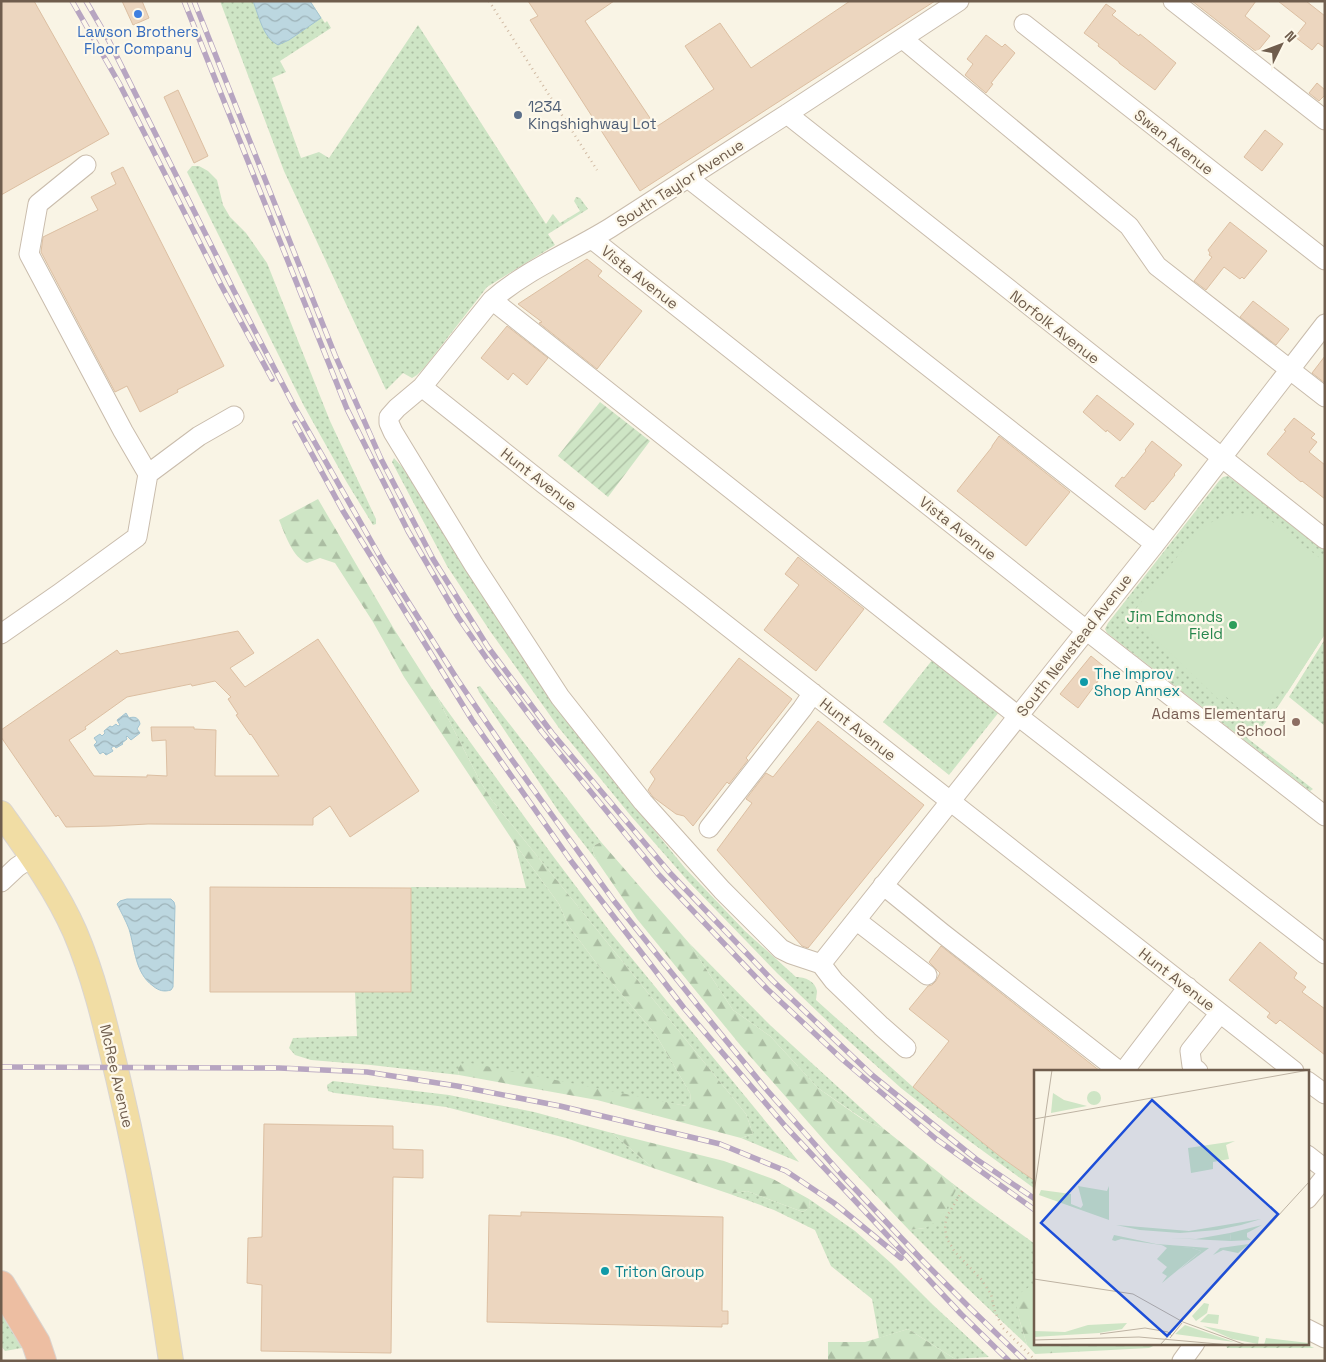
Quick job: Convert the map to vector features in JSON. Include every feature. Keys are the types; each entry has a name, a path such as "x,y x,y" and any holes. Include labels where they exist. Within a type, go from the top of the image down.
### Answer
{"highway":[{"path":"1,1284 36,1343 42,1361"}],"main road":[{"name":"McRee Avenue","path":"1,813 17,865 59,900 87,962 100,1004 131,1133 161,1291 171,1361"}],"street":[{"name":"South Taylor Avenue","path":"821,964 791,954 781,948 722,890 643,802 560,697 474,565 388,423 389,417 422,387 492,300 516,281 592,239 959,1"},
{"path":"1173,1 1325,120"},
{"name":"Swan Avenue","path":"1024,24 1325,260"},
{"path":"903,39 1129,226 1157,266 1325,397"},
{"name":"Norfolk Avenue","path":"787,114 1325,539"},
{"path":"1,634 137,537 148,474 123,431 29,254 38,204 86,165"},
{"path":"688,178 1154,544"},
{"name":"Vista Avenue","path":"592,239 1086,630 1325,816"},
{"path":"492,300 1018,716 1325,954"},
{"name":"South Newstead Avenue","path":"821,964 1154,544 1325,324"},
{"name":"Hunt Avenue","path":"422,387 1293,1070"},
{"path":"148,474 198,436 234,416"},
{"path":"709,828 813,693"},
{"path":"1,882 17,865"},
{"path":"884,885 1118,1070"},
{"path":"856,920 928,975"},
{"path":"821,964 834,981 906,1048"},
{"path":"1125,1070 1188,987"},
{"path":"1197,1070 1192,1066 1190,1051 1220,1013"},
{"path":"1308,1082 1325,1094"},
{"path":"1308,1156 1325,1169"},
{"path":"1308,1199 1325,1177"},
{"path":"1308,1330 1325,1338"},
{"path":"1182,1361 1194,1344"}],"path":[{"path":"488,1 597,170"},
{"path":"962,1191 946,1218 947,1240 955,1252 981,1279 991,1294 995,1312 1003,1328 1036,1361"}],"green space":[{"path":"220,1 310,1 325,23 327,21 331,28 280,61 286,72 272,78 301,158 319,152 329,158 418,25 546,224 553,214 560,223 580,211 574,201 576,197 580,198 588,209 548,234 555,245 487,287 424,368 412,378 403,373 386,390 284,171"},
{"path":"192,166 199,166 208,171 217,180 223,205 230,217 246,233 267,263 330,421 376,519 376,524 373,525 346,481 304,406 187,172"},
{"path":"600,402 650,441 608,497 558,456"},
{"path":"394,458 403,468 525,656 597,760 685,868 745,931 796,977 812,982 817,991 816,1000 913,1087 1002,1158 1034,1180 1034,1188 901,1088 777,973 687,880 631,816 559,728 490,631 447,566 392,462"},
{"name":"Jim Edmonds Field","path":"1228,476 1325,550 1325,634 1279,705 1259,731 1250,734 1247,738 1313,789 1310,791 1107,633 1105,629 1219,481 1223,477"},
{"path":"318,499 394,629 436,695 491,799 746,1114 753,1134 741,1138 597,1100 459,1075 458,1069 461,1064 470,1063 686,1106 691,1102 690,1093 656,1035 603,972 568,925 559,904 515,844 404,677 373,622 335,563 320,558 307,563 294,551 279,520"},
{"name":"Jim Edmonds Field","path":"1237,513 1264,517 1325,562 1325,634 1287,693 1281,689 1261,718 1251,719 1224,695 1219,700 1131,615 1197,533 1212,522"},
{"path":"1325,639 1325,726 1289,697"},
{"path":"937,654 1003,707 949,775 883,722"},
{"path":"480,686 601,842 595,845 592,850 597,861 559,812 479,692 477,687"},
{"path":"436,695 611,933 799,1162 741,1138 753,1134 746,1114 491,799"},
{"path":"601,842 689,943 733,1010 770,1036 818,1088 862,1119 884,1129 952,1183 956,1190 941,1219 925,1228 909,1230 830,1147 741,1046 637,919 597,861 592,850 595,845"},
{"path":"515,844 559,904 568,925 603,972 656,1035 690,1093 691,1102 687,1106 458,1069 459,1075 311,1060 295,1055 289,1048 293,1038 357,1036 355,992 411,992 411,887 526,888"},
{"path":"689,943 770,1025 884,1129 866,1121 818,1088 770,1036 733,1010"},
{"path":"333,1081 449,1095 534,1112 612,1133 653,1168 566,1138 446,1107 328,1091 327,1085"},
{"path":"612,1133 724,1161 773,1179 809,1199 810,1207 803,1212 747,1191 730,1194 653,1168"},
{"path":"952,1183 1034,1243 1034,1287 1029,1287 1018,1315 1027,1345 909,1230 925,1228 956,1190"},
{"path":"747,1191 803,1212 810,1207 809,1199 855,1231 989,1357 955,1359 908,1329 879,1338 872,1299 831,1266 815,1230 774,1210 730,1194"},
{"path":"1029,1287 1034,1287 1034,1344 1158,1344 1149,1348 1035,1354 1027,1345 1018,1315 1016,1304 1020,1293"},
{"path":"1,1304 21,1341 22,1348 5,1351 1,1346"},
{"path":"908,1329 955,1359 930,1361 828,1361 828,1342 865,1342"},
{"path":"1306,1344 1314,1348 1227,1348 1226,1345"}],"water":[{"path":"253,1 310,1 321,18 289,40 278,45 265,32"},
{"path":"126,713 129,718 135,717 139,720 140,724 137,729 140,733 131,740 127,736 123,744 116,748 114,746 111,748 113,751 106,755 103,752 100,754 94,745 97,742 94,738 100,734 102,736 105,733 104,731 110,726 120,725 117,720"},
{"path":"127,899 171,899 174,902 173,987 171,990 162,991 155,988 147,981 139,968 129,929 117,904"}],"building":[{"path":"1,1 34,1 109,134 1,195"},
{"name":"Lawson Brothers Floor Company","path":"122,1 142,1 149,18 133,25"},
{"path":"528,1 614,1 585,21 656,127 714,89 685,46 720,23 751,68 850,1 935,1 640,191 530,20 538,16"},
{"path":"1192,1 1256,1 1245,16 1270,36 1257,52"},
{"path":"1278,1 1306,1 1325,16 1325,48 1318,43 1312,50 1295,37 1306,23"},
{"path":"1106,4 1116,11 1112,15 1139,36 1140,34 1176,63 1155,90 1084,33"},
{"path":"986,35 1002,47 1005,44 1015,53 991,83 993,84 986,93 965,75 973,64 967,59"},
{"path":"1317,83 1325,90 1325,95 1319,101 1309,93"},
{"path":"178,90 208,156 194,163 164,97"},
{"path":"1265,130 1283,144 1262,171 1244,157"},
{"path":"123,167 224,366 177,390 178,392 140,412 127,386 115,392 41,252 43,237 98,210 91,197 116,184 111,173"},
{"path":"1230,222 1267,251 1244,279 1242,277 1240,279 1224,267 1206,290 1194,281 1212,257 1209,255 1208,250"},
{"path":"587,259 602,271 598,276 642,311 597,369 518,304"},
{"path":"1253,301 1289,329 1276,345 1240,317"},
{"path":"507,326 548,358 527,385 513,373 508,380 481,358"},
{"path":"1325,356 1325,383 1312,373"},
{"path":"1097,395 1134,424 1120,441 1107,430 1106,432 1083,412"},
{"path":"1294,418 1315,434 1311,438 1317,442 1309,452 1325,465 1325,499 1267,454"},
{"path":"999,436 1070,492 1026,546 957,491"},
{"path":"1152,441 1182,465 1145,510 1115,486 1122,477 1124,478"},
{"path":"798,557 864,609 816,671 764,630 799,585 785,574"},
{"path":"238,631 254,653 230,668 245,687 318,639 419,791 350,837 330,806 313,818 313,825 148,824 66,827 58,815 56,817 1,737 1,730 117,650 120,654","holes":["215,681 231,697 228,699 238,714 236,715 279,776 215,776 216,730 194,729 194,727 151,727 152,741 166,740 167,776 94,776 69,740 127,697"]},
{"name":"The Improv Shop Annex","path":"1091,656 1107,669 1078,708 1060,694"},
{"path":"739,658 792,699 746,758 748,760 729,784 727,782 693,826 684,816 676,814 653,797 648,790 655,779 650,772"},
{"path":"818,721 924,805 808,948 802,946 717,850 752,803 746,799 766,773 773,777"},
{"path":"210,887 411,888 411,992 210,992"},
{"path":"1260,942 1297,973 1294,978 1306,987 1302,992 1325,1009 1325,1055 1280,1020 1276,1024 1267,1017 1270,1013 1229,980"},
{"path":"941,946 1099,1070 1034,1070 1034,1180 1002,1158 913,1087 949,1041 909,1009 928,986 936,981 940,973 929,962"},
{"path":"264,1124 393,1126 393,1149 423,1150 423,1178 393,1177 391,1353 261,1351 262,1285 247,1283 248,1238 262,1237"},
{"name":"Triton Group","path":"521,1212 723,1217 722,1311 728,1311 728,1324 722,1324 722,1327 487,1322 489,1215 521,1216"}],"railway":[{"path":"72,1 119,83 221,285 272,379"},
{"path":"86,1 108,39 234,291 294,406 383,562 457,679 510,757 614,901 766,1089 842,1175 923,1261 1025,1361"},
{"path":"184,1 347,409 408,531 458,617 487,659 542,732 658,874 767,989 843,1060 936,1139 1034,1209"},
{"path":"194,1 335,355 381,459 433,559 488,647 552,733 670,873 773,981 872,1075 976,1159 1034,1198"},
{"path":"295,423 343,511 472,720 571,861 684,1008 786,1127 961,1314 1009,1361"},
{"path":"1,1067 279,1068 367,1072 457,1086 560,1106 720,1144 786,1171 834,1203 901,1258"}],"place":[{"name":"Lawson Brothers Floor Company","path":"138,14"},
{"name":"1234 Kingshighway Lot","path":"518,115"},
{"name":"Jim Edmonds Field","path":"1233,625"},
{"name":"The Improv Shop Annex","path":"1084,682"},
{"name":"Adams Elementary School","path":"1296,722"},
{"name":"Triton Group","path":"605,1271"}]}
